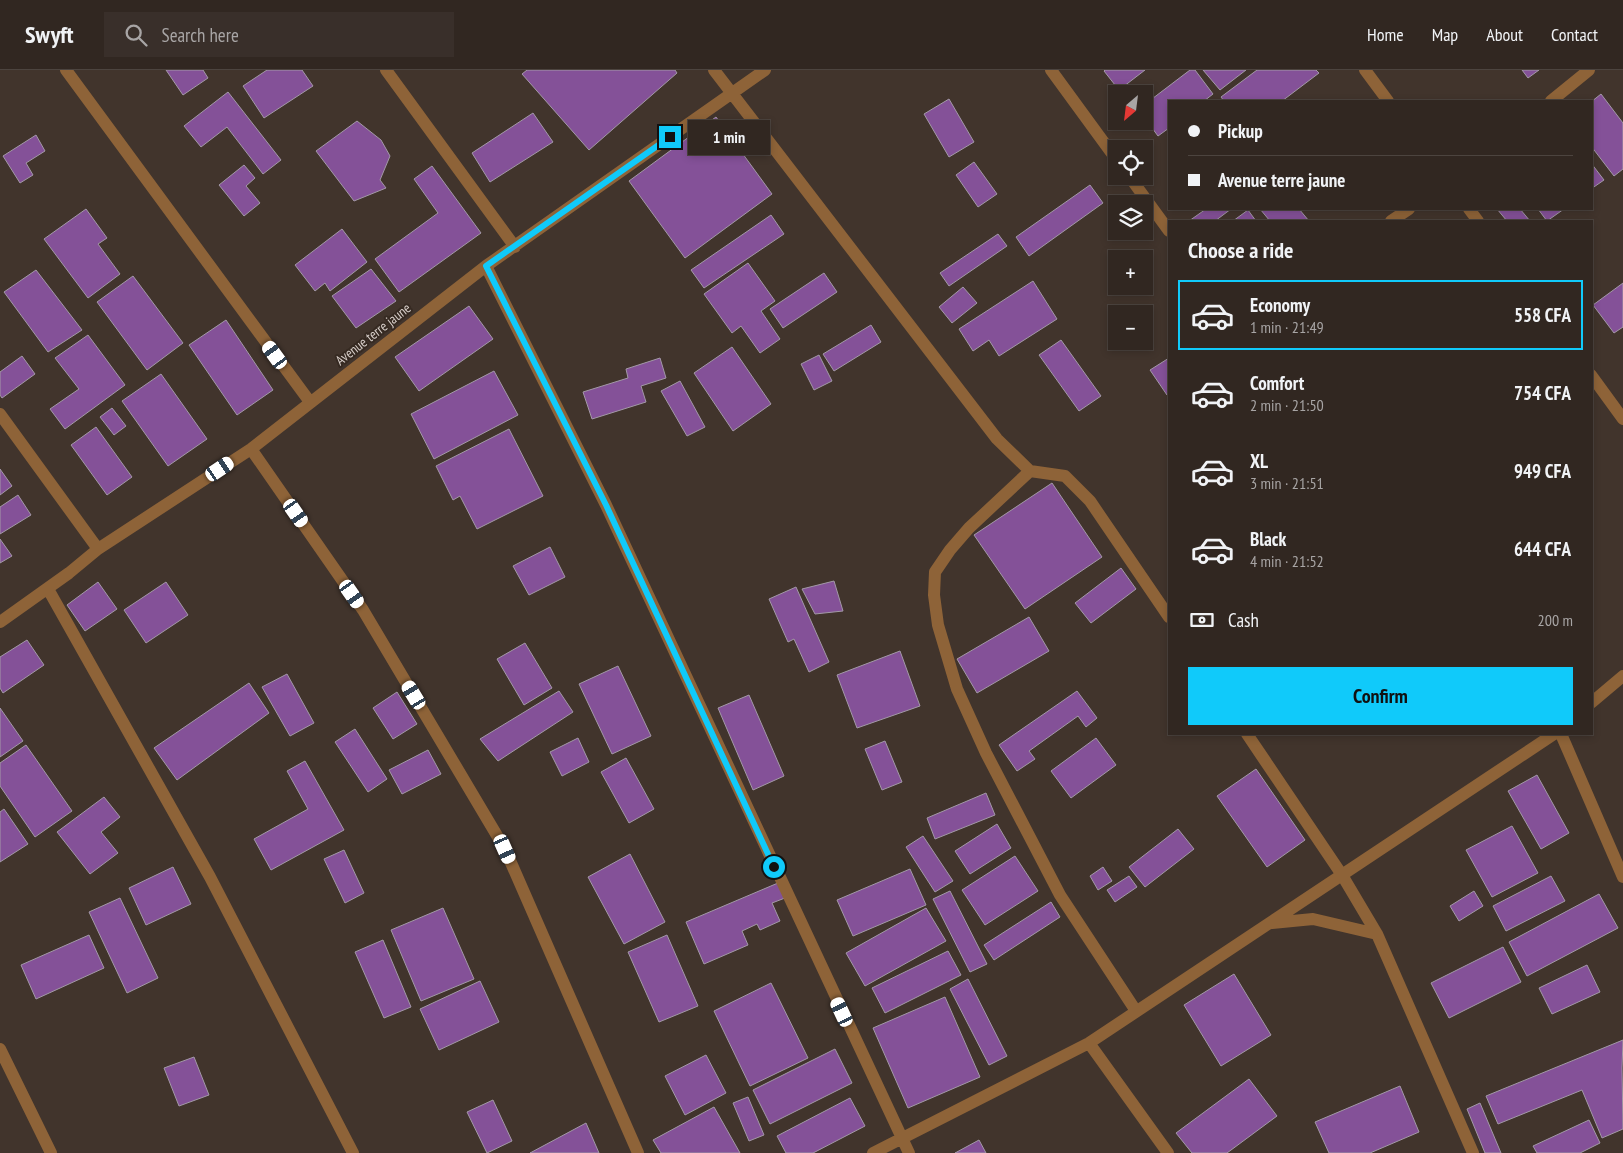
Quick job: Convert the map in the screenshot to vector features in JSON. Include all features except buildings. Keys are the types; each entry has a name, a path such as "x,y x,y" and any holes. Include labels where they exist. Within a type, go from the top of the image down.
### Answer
{"street":[{"path":"66,70 310,402"},
{"path":"386,70 515,247"},
{"path":"714,70 997,439 1030,471 1065,476 1090,501 1168,617"},
{"name":"Avenue terre jaune","path":"0,622 48,589 98,550 251,449 486,266 765,70"},
{"path":"1051,70 1108,148"},
{"path":"1365,70 1387,100"},
{"path":"1552,100 1589,70"},
{"path":"1136,185 1168,230"},
{"path":"1392,220 1408,210"},
{"path":"486,266 606,505 909,1153"},
{"path":"1593,378 1623,419"},
{"path":"0,414 98,550"},
{"path":"251,449 363,610 505,849 638,1153"},
{"path":"1030,471 969,528 950,550 935,572 934,595 938,625 957,689 986,753 1060,895 1136,1011"},
{"path":"48,589 210,877 353,1153"},
{"path":"1593,701 1623,676"},
{"path":"1248,735 1342,875 1377,934 1473,1153"},
{"path":"873,1153 1089,1042 1552,735"},
{"path":"1562,735 1623,877"},
{"path":"1269,923 1312,919 1377,934"},
{"path":"1089,1042 1168,1153"},
{"path":"0,1050 51,1153"}],"route":[{"path":"670,137 486,266 606,505 774,867"}]}
